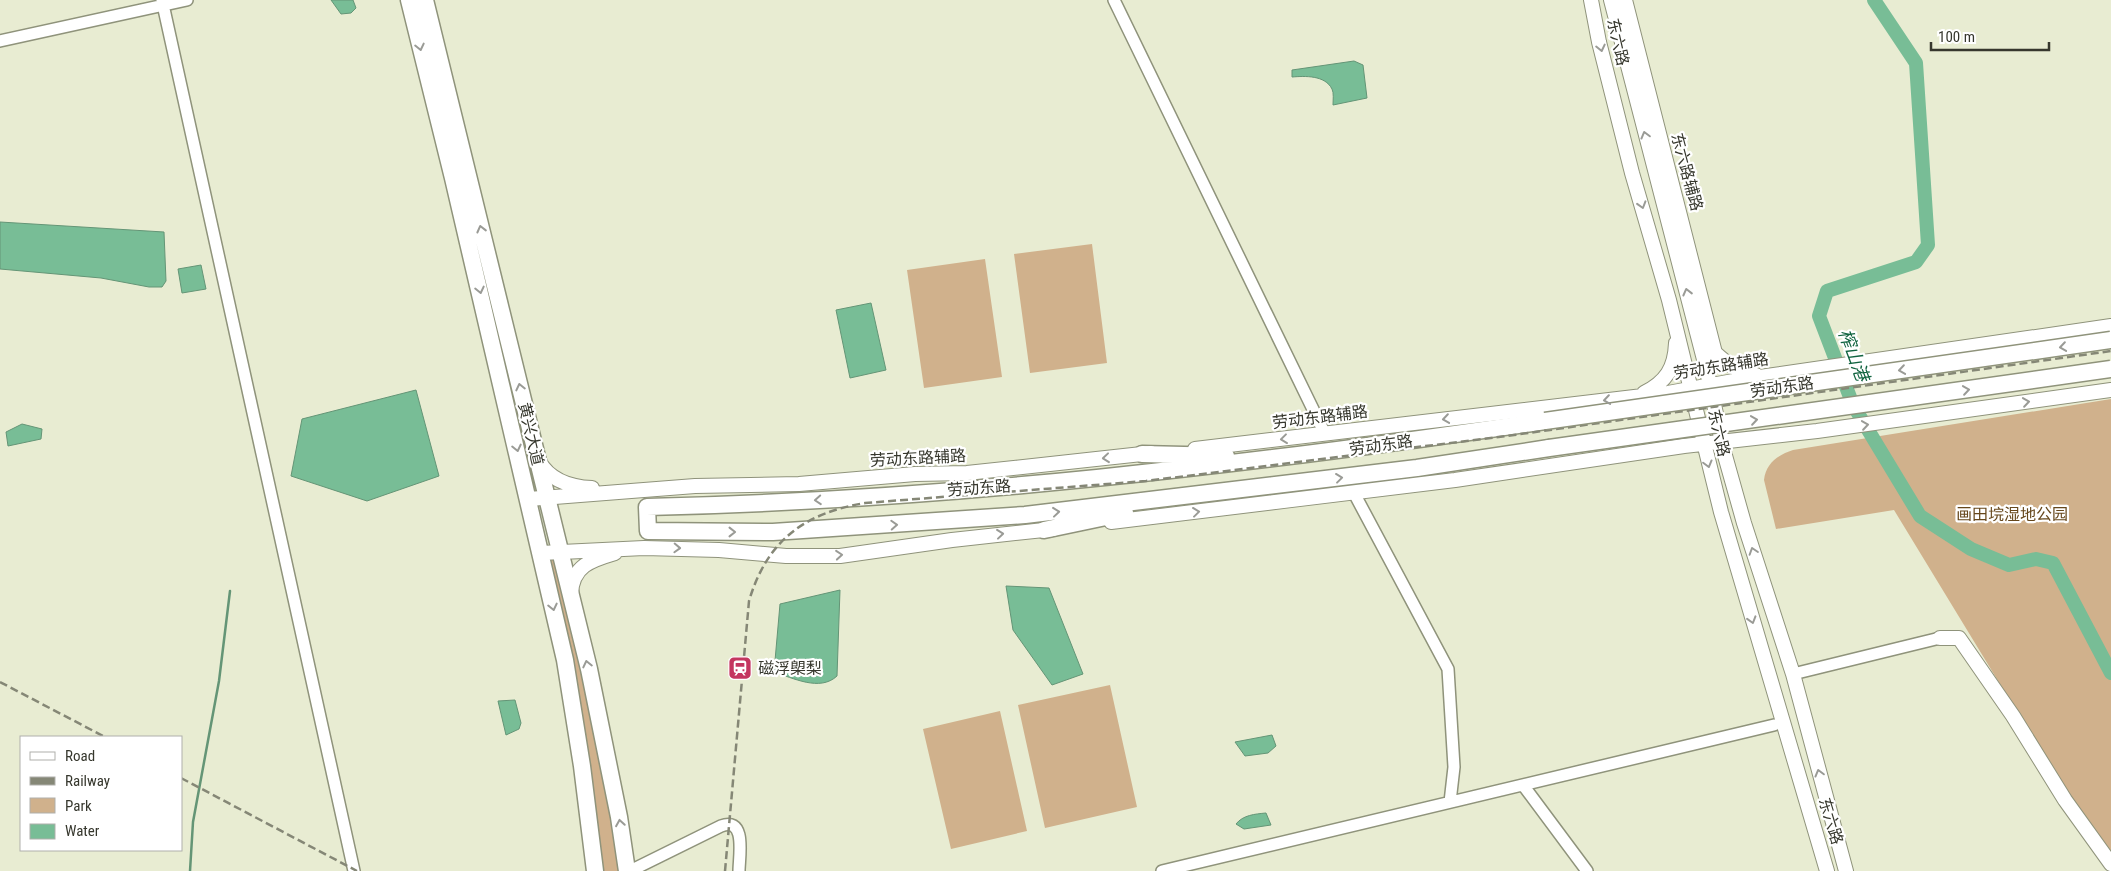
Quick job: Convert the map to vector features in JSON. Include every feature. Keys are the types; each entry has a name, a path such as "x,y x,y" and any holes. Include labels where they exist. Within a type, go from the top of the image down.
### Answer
{"highway":[{"name":"黄兴大道","path":"409,0 529,499 565,660 582,766 595,871"},
{"name":"黄兴大道","path":"425,0 561,552 608,760 628,871"},
{"name":"劳动东路","path":"2111,340 1353,449 1161,472 808,501 647,507 648,530 773,532 973,520 1074,510 1417,468 2111,369"},
{"path":"1142,454 1228,456 1353,449"},
{"path":"1044,530 1278,485"}],"main road":[{"name":"东六路","path":"1591,0 1599,42 1632,172 1676,330 1703,444 1735,564 1827,871"},
{"name":"东六路","path":"1611,0 1696,326 1722,442 1744,523 1793,674 1846,871"},
{"name":"东六路辅路","path":"1625,0 1715,353"},
{"path":"1696,326 1702,339 1730,366 1747,374 1771,376"},
{"name":"劳动东路辅路","path":"529,499 668,488 799,484 906,475 967,473 1325,434 1633,397 2111,326"},
{"path":"1633,397 1653,389 1667,377 1676,351 1676,330"},
{"path":"541,553 644,548 710,550 786,556 840,556 961,539 1354,493 1529,470 1703,444 1817,431 2111,390"},
{"path":"536,455 548,474 556,480 567,484 584,488 668,488"},
{"path":"571,595 574,577 586,564 622,551 644,548"},
{"path":"1940,638 1959,638 2013,716 2065,800 2111,864"},
{"path":"1940,638 1956,645 2007,719 2059,804 2108,871"}],"street":[{"path":"0,41 162,3 186,0"},
{"path":"1114,0 1325,434"},
{"path":"162,3 354,871"},
{"path":"1354,493 1448,669 1454,767 1450,802"},
{"path":"1793,674 1940,638"},
{"path":"1162,871 1774,725"},
{"path":"1523,785 1587,871"},
{"path":"628,871 721,826 729,824 736,828 740,836 739,871"}],"green space":[{"path":"1092,244 1107,363 1030,373 1014,254"},
{"path":"985,259 1002,377 924,388 907,270"},
{"name":"画田垸湿地公园","path":"2111,399 2111,855 2070,799 1894,510 1776,529 1764,480 1770,464 1782,454 1793,450"},
{"path":"552,553 590,711 620,871 602,871 548,554"},
{"path":"1110,685 1137,807 1045,828 1018,705"},
{"path":"1000,711 1027,831 951,849 923,729"}],"water":[{"path":"331,0 353,0 356,8 351,13 341,14"},
{"path":"1354,61 1363,65 1367,98 1333,105 1333,91 1325,81 1314,77 1292,77 1292,70"},
{"path":"0,222 164,232 166,281 162,287 149,287 101,278 0,269"},
{"path":"201,265 206,289 182,293 178,269"},
{"path":"871,303 886,370 850,378 836,310"},
{"path":"416,390 439,476 367,501 291,476 302,419"},
{"path":"22,424 42,429 41,439 8,446 6,432"},
{"path":"1006,586 1049,588 1083,674 1052,685 1013,630"},
{"path":"840,590 837,676 830,681 815,683 798,680 774,672 780,604"},
{"path":"515,700 521,723 519,729 506,735 498,701"},
{"path":"1272,735 1276,746 1268,753 1245,756 1235,742"},
{"path":"1266,813 1271,825 1244,829 1236,824 1246,817"}],"waterway":[{"name":"榨山港","path":"1874,0 1916,63 1928,245 1916,262 1827,291 1819,316 1853,405 1920,516 1971,549 2009,565 2036,559 2053,563 2111,673"},
{"path":"190,871 193,822 219,681 230,591"}],"railway":[{"path":"725,871 749,601 766,561 778,546 791,533 807,522 824,514 865,503 1146,481 1514,435 2111,351"},
{"path":"0,682 103,736"},
{"path":"182,779 357,871"}],"place":[{"name":"磁浮㮾梨","path":"740,668"}]}
